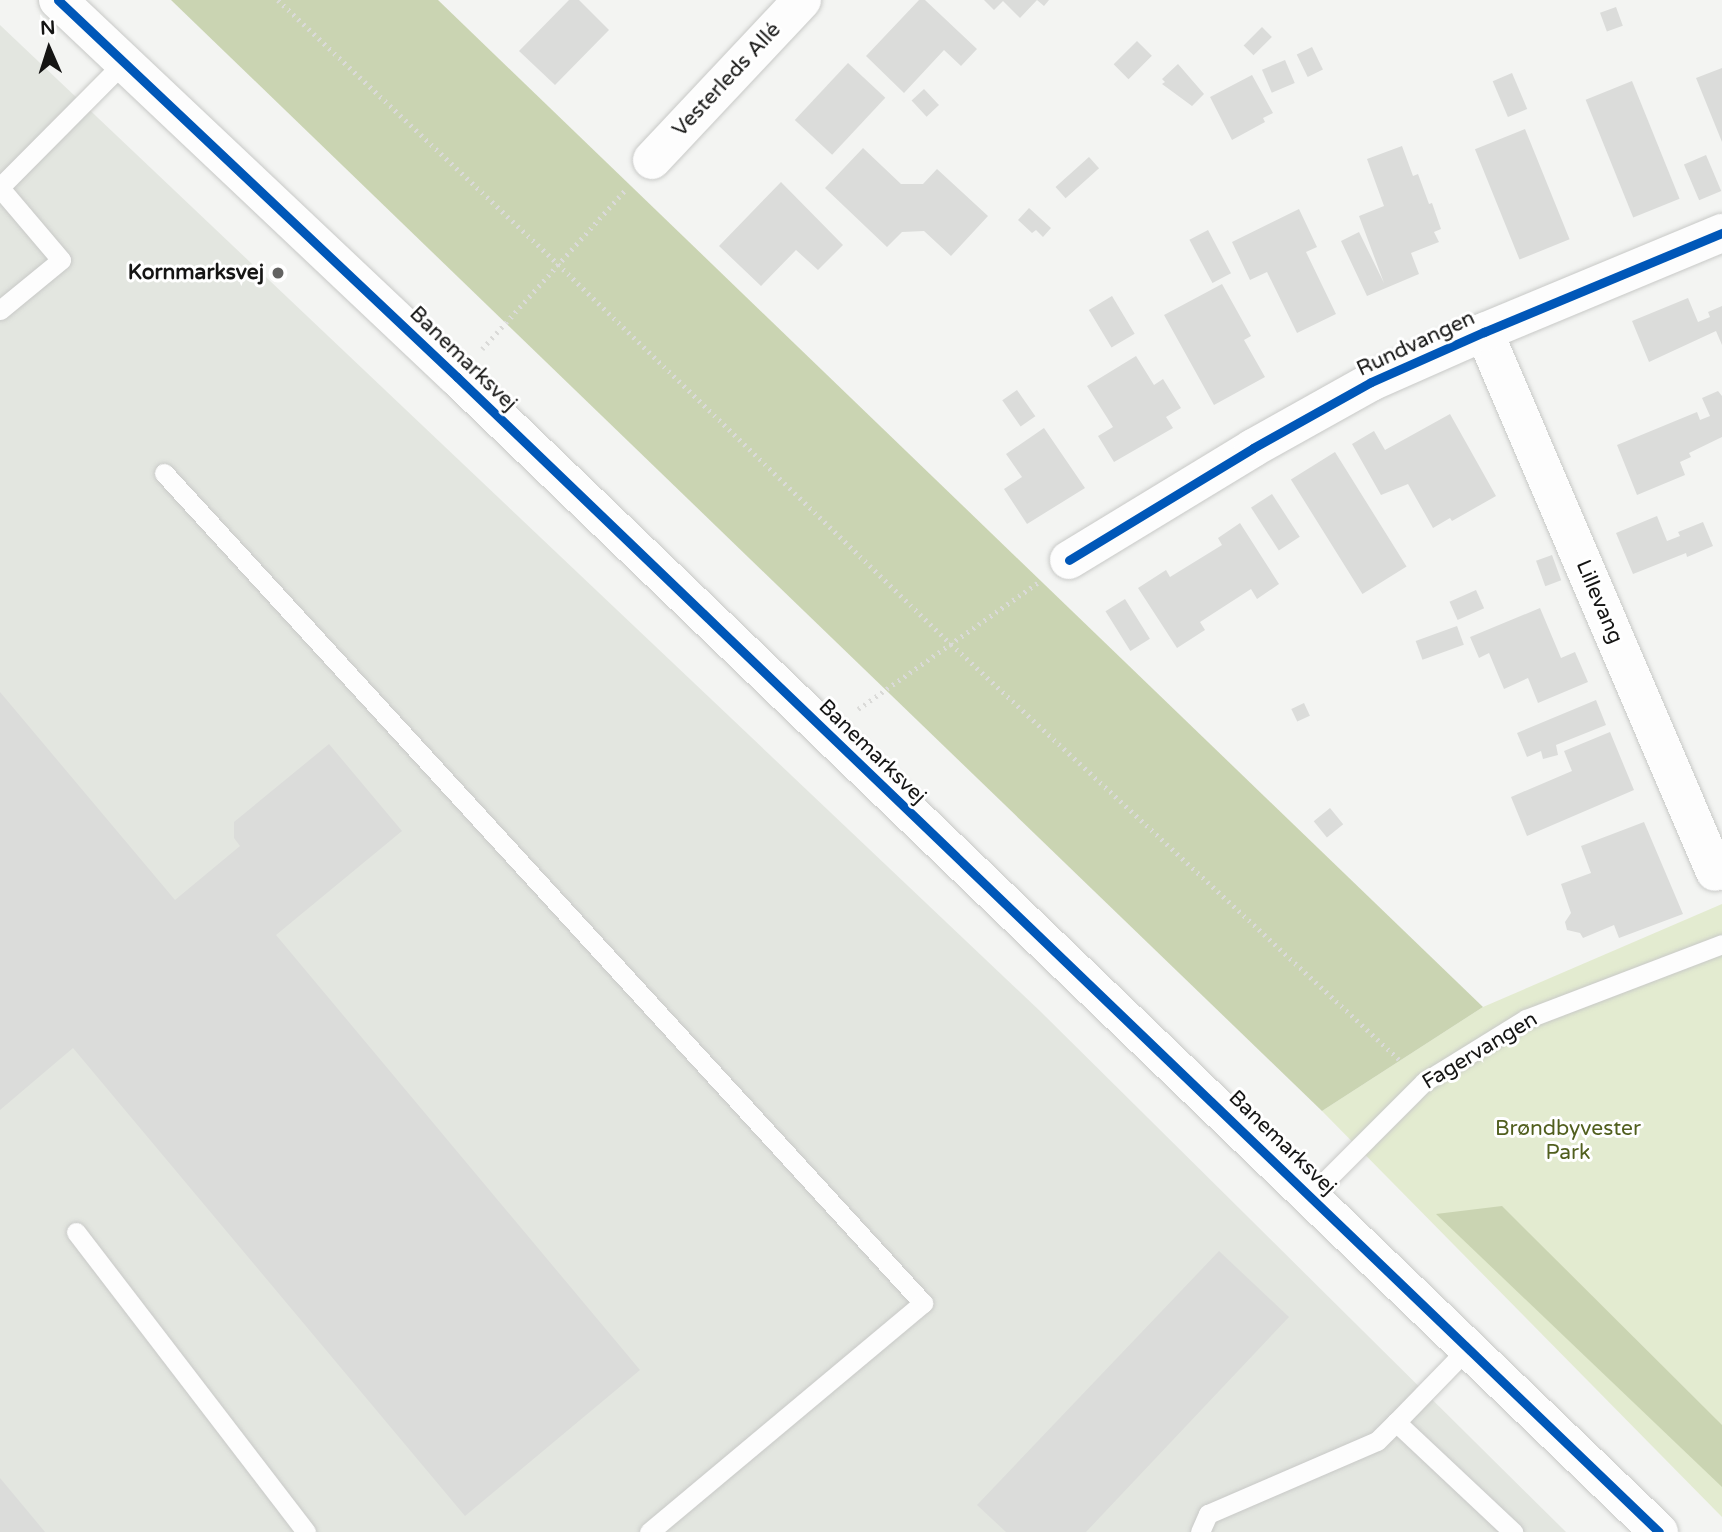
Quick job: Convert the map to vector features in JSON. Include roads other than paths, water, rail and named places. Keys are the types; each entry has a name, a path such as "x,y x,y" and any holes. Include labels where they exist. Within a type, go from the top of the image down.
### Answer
{"street":[{"name":"Banemarksvej","path":"58,0 457,377 1659,1532"},
{"name":"Vesterleds Allé","path":"653,160 802,0"},
{"name":"Rundvangen","path":"1069,560 1253,448 1371,382 1722,233"},
{"name":"Lillevang","path":"1484,332 1715,872"}],"lane":[{"path":"0,310 61,260 0,188 124,63"},
{"path":"164,473 923,1303 649,1532"},
{"name":"Fagervangen","path":"1311,1195 1424,1082 1526,1019 1722,944"},
{"path":"76,1232 306,1532"},
{"path":"1200,1532 1208,1514 1377,1441 1469,1347"},
{"path":"1396,1422 1513,1532"}],"place":[{"name":"Kornmarksvej","path":"278,273"}],"park label":[{"name":"Brøndbyvester Park","path":"1568,1141"}]}
